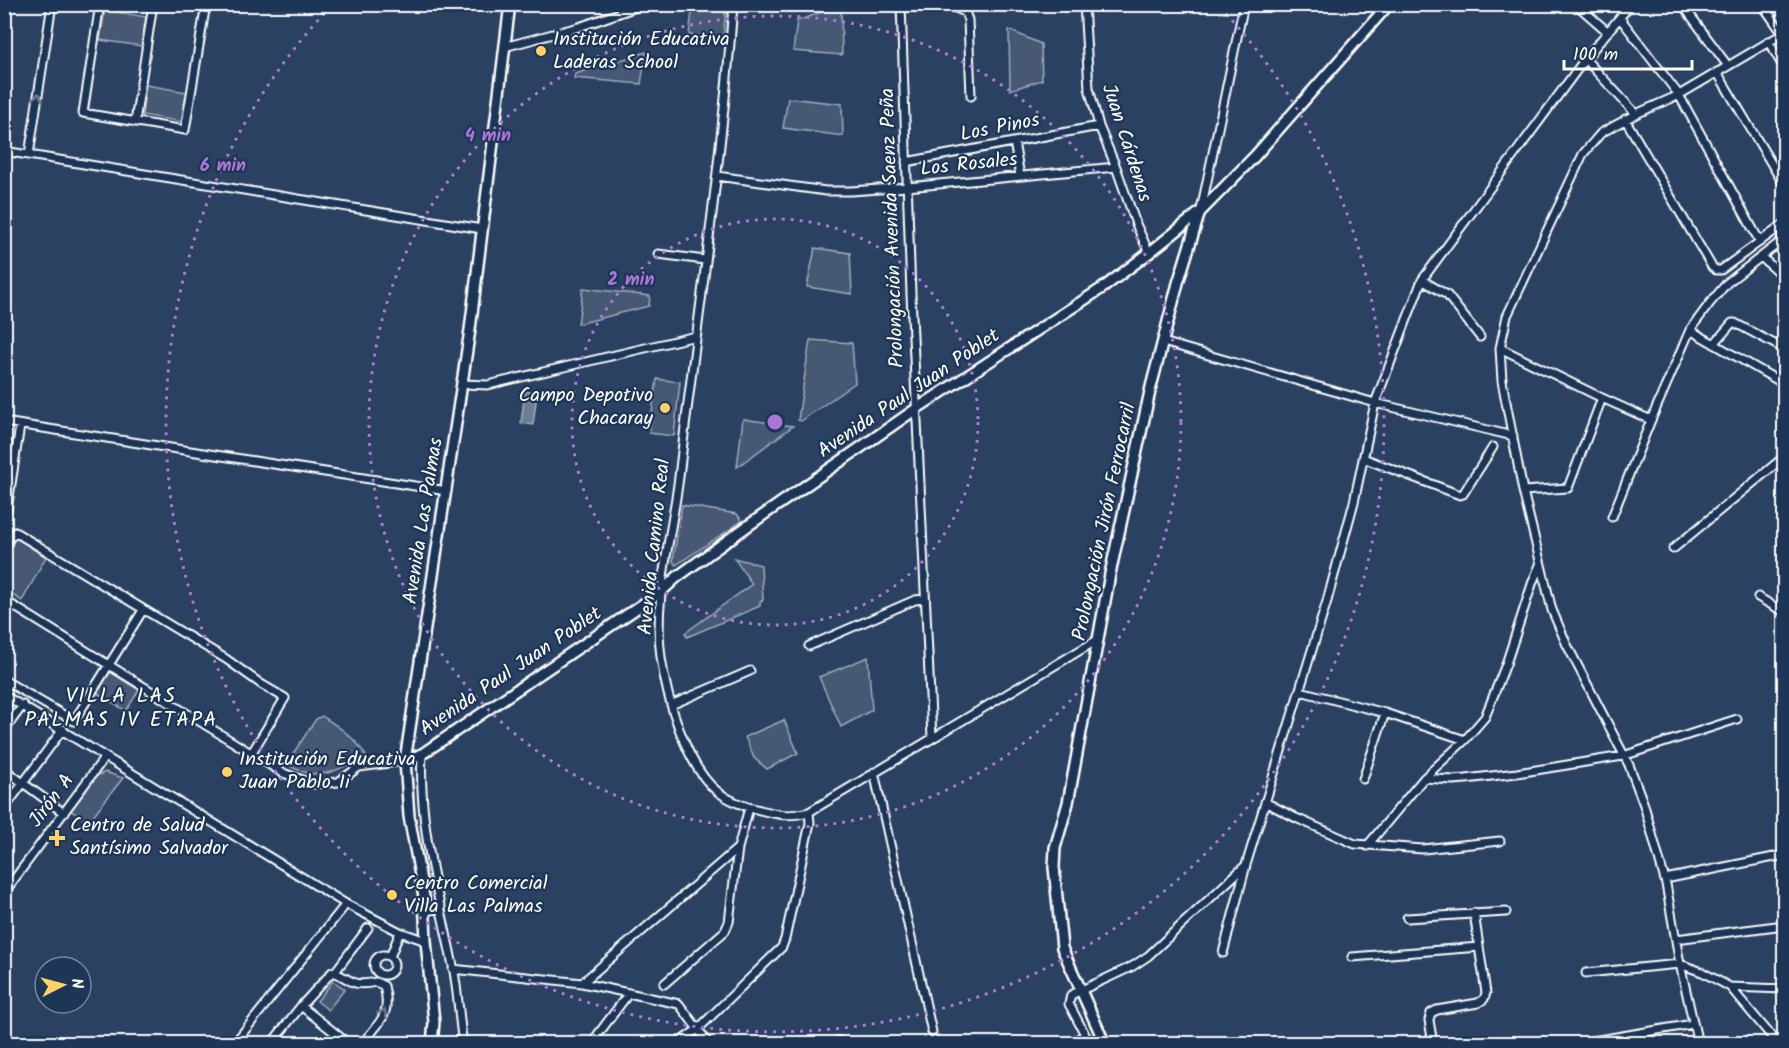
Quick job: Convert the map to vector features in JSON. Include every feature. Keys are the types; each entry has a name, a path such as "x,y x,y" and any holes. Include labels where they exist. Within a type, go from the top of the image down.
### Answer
{"street":[{"path":"29,155 52,4"},
{"path":"100,4 83,113 185,130 206,4"},
{"path":"135,122 153,4"},
{"name":"Avenida Las Palmas","path":"432,1044 434,1022 424,897 409,816 405,761 463,384 510,4"},
{"path":"504,47 579,27 645,4"},
{"name":"Avenida Camino Real","path":"733,4 728,87 659,625 661,657 671,705 690,754 704,778 719,792 749,808 792,816 808,812 1099,639"},
{"name":"Juan Cárdenas","path":"1084,4 1089,88 1100,126 1149,253"},
{"name":"Prolongación Jirón Ferrocarril","path":"1105,1044 1062,948 1054,867 1055,848 1068,803 1114,555 1163,342 1200,212 1244,4"},
{"name":"Avenida Paul Juan Poblet","path":"405,761 422,754 662,591 677,577 749,525 916,409 1104,287 1149,253 1200,212 1255,156 1389,4"},
{"path":"1576,4 1608,32"},
{"path":"1223,954 1246,865 1328,601 1376,403 1422,280 1585,59 1631,4"},
{"path":"1682,4 1728,66"},
{"path":"1698,1044 1680,964 1665,879 1644,805 1629,765 1567,645 1552,610 1508,417 1502,381 1500,348 1507,316 1583,154 1601,133 1679,95 1768,41 1784,34 1762,4"},
{"path":"901,6 951,6 964,12 968,20 971,96"},
{"name":"Prolongación Avenida Saenz Peña","path":"901,6 916,409 932,738"},
{"path":"1620,18 1679,95 1760,242"},
{"path":"1768,41 1785,69"},
{"path":"1585,59 1636,114"},
{"path":"1717,72 1785,185"},
{"path":"1626,120 1712,267 1716,270 1721,270 1785,224"},
{"name":"Los Pinos","path":"906,162 1100,126"},
{"path":"1014,142 1020,176"},
{"path":"4,151 482,229"},
{"name":"Los Rosales","path":"717,176 826,191 907,187 1116,167"},
{"path":"1174,233 1181,234 1190,247"},
{"path":"1612,517 1690,330 1727,284 1785,239"},
{"path":"658,254 705,260"},
{"path":"1761,257 1785,277"},
{"path":"1422,280 1447,296 1480,337"},
{"path":"1714,344 1732,323 1735,323 1785,349"},
{"path":"1690,330 1785,384"},
{"path":"463,384 488,385 696,336"},
{"path":"1163,342 1376,403 1513,436"},
{"path":"1500,348 1651,420"},
{"path":"1524,491 1568,488 1602,398"},
{"path":"4,422 447,491"},
{"path":"7,510 20,426"},
{"path":"1364,458 1460,495 1463,494 1493,447"},
{"path":"1673,549 1785,457"},
{"path":"4,544 15,532 226,659 285,698 251,754"},
{"path":"1366,846 1424,778 1485,717 1540,565"},
{"path":"1758,597 1785,612"},
{"path":"809,646 915,600 925,599"},
{"path":"4,600 283,773 314,784 338,782 359,767 405,761"},
{"path":"4,680 74,721 143,610"},
{"path":"671,705 750,671"},
{"path":"1300,691 1386,713 1464,740"},
{"path":"4,695 346,904 400,932 426,941"},
{"path":"4,731 23,705"},
{"path":"1363,779 1386,713"},
{"path":"1424,778 1466,779 1623,756 1737,719"},
{"path":"4,809 63,729"},
{"path":"422,754 423,811 453,969 463,1044"},
{"name":"Jirón A","path":"4,893 105,757"},
{"path":"4,769 64,813"},
{"path":"874,772 932,1032"},
{"path":"1265,802 1340,838 1366,846 1423,849 1500,841"},
{"path":"664,984 725,931 729,922 738,848 749,808"},
{"path":"677,1044 698,1029 782,947 810,823 808,812"},
{"path":"582,983 738,848"},
{"path":"1665,879 1785,855"},
{"path":"1090,1044 1069,1004 1071,994 1133,966 1148,956 1246,865"},
{"path":"234,1044 346,904"},
{"path":"425,912 441,907"},
{"path":"1407,918 1474,912 1506,912"},
{"path":"1433,1044 1429,1020 1431,1013 1478,1003 1484,999 1486,993 1474,912"},
{"path":"1676,939 1785,925"},
{"path":"272,1043 301,1006 332,972 335,972 368,928"},
{"path":"390,957 400,932"},
{"path":"1352,957 1479,947"},
{"path":"384,955 390,957 393,968 390,973 382,974 374,966 377,958 384,955"},
{"path":"1586,972 1680,964 1702,972 1730,987 1778,1044"},
{"path":"453,969 582,983 679,1004 709,1044"},
{"path":"335,972 351,983 364,985 379,983 384,986 387,998 385,1016 362,1044"},
{"path":"379,983 382,974"},
{"path":"1730,987 1785,989"},
{"path":"596,1037 629,993"},
{"path":"301,1006 349,1044"},
{"path":"1575,1044 1693,1024"},
{"path":"1068,1044 1085,1035"},
{"path":"834,1044 838,1041 847,1044"}],"shaded area":[{"path":"693,5 726,5 723,39 689,35"},
{"path":"841,5 842,55 793,51 797,21"},
{"path":"105,10 146,17 141,46 100,40"},
{"path":"1009,30 1041,44 1042,80 1010,90"},
{"path":"646,52 641,84 574,78 575,74"},
{"path":"146,85 187,92 183,122 142,115"},
{"path":"788,98 842,104 843,136 783,128"},
{"path":"815,248 850,253 852,294 807,287"},
{"path":"583,288 650,296 649,306 578,324"},
{"path":"810,340 852,343 855,383 801,421 798,420"},
{"name":"Campo Depotivo Chacaray","path":"657,379 680,382 674,436 649,433"},
{"path":"525,391 537,393 533,425 521,423"},
{"path":"743,419 793,426 737,467"},
{"path":"682,505 737,514 742,521 676,565 673,561"},
{"path":"16,538 46,557 22,601 5,590 5,551"},
{"path":"734,558 761,565 763,600 760,601 760,606 687,637 685,633 752,584"},
{"path":"868,657 872,710 841,727 819,677"},
{"path":"110,672 139,690 126,711 97,693"},
{"path":"322,716 352,738 366,756 327,773 318,774 298,770 286,764 316,719"},
{"path":"784,720 798,753 767,769 754,758 745,737"},
{"path":"105,772 123,778 88,822 70,810 95,777"},
{"path":"333,981 345,989 328,1010 317,1001"}],"place":[{"name":"Institución Educativa Laderas School","path":"541,51"},
{"name":"Campo Depotivo Chacaray","path":"665,408"},
{"name":"Institución Educativa Juan Pablo Ii","path":"227,772"},
{"name":"Centro de Salud Santísimo Salvador","path":"57,838"},
{"name":"Centro Comercial Villa Las Palmas","path":"392,895"}],"district":[{"name":"VILLA LAS PALMAS IV ETAPA","path":"121,708"}]}
